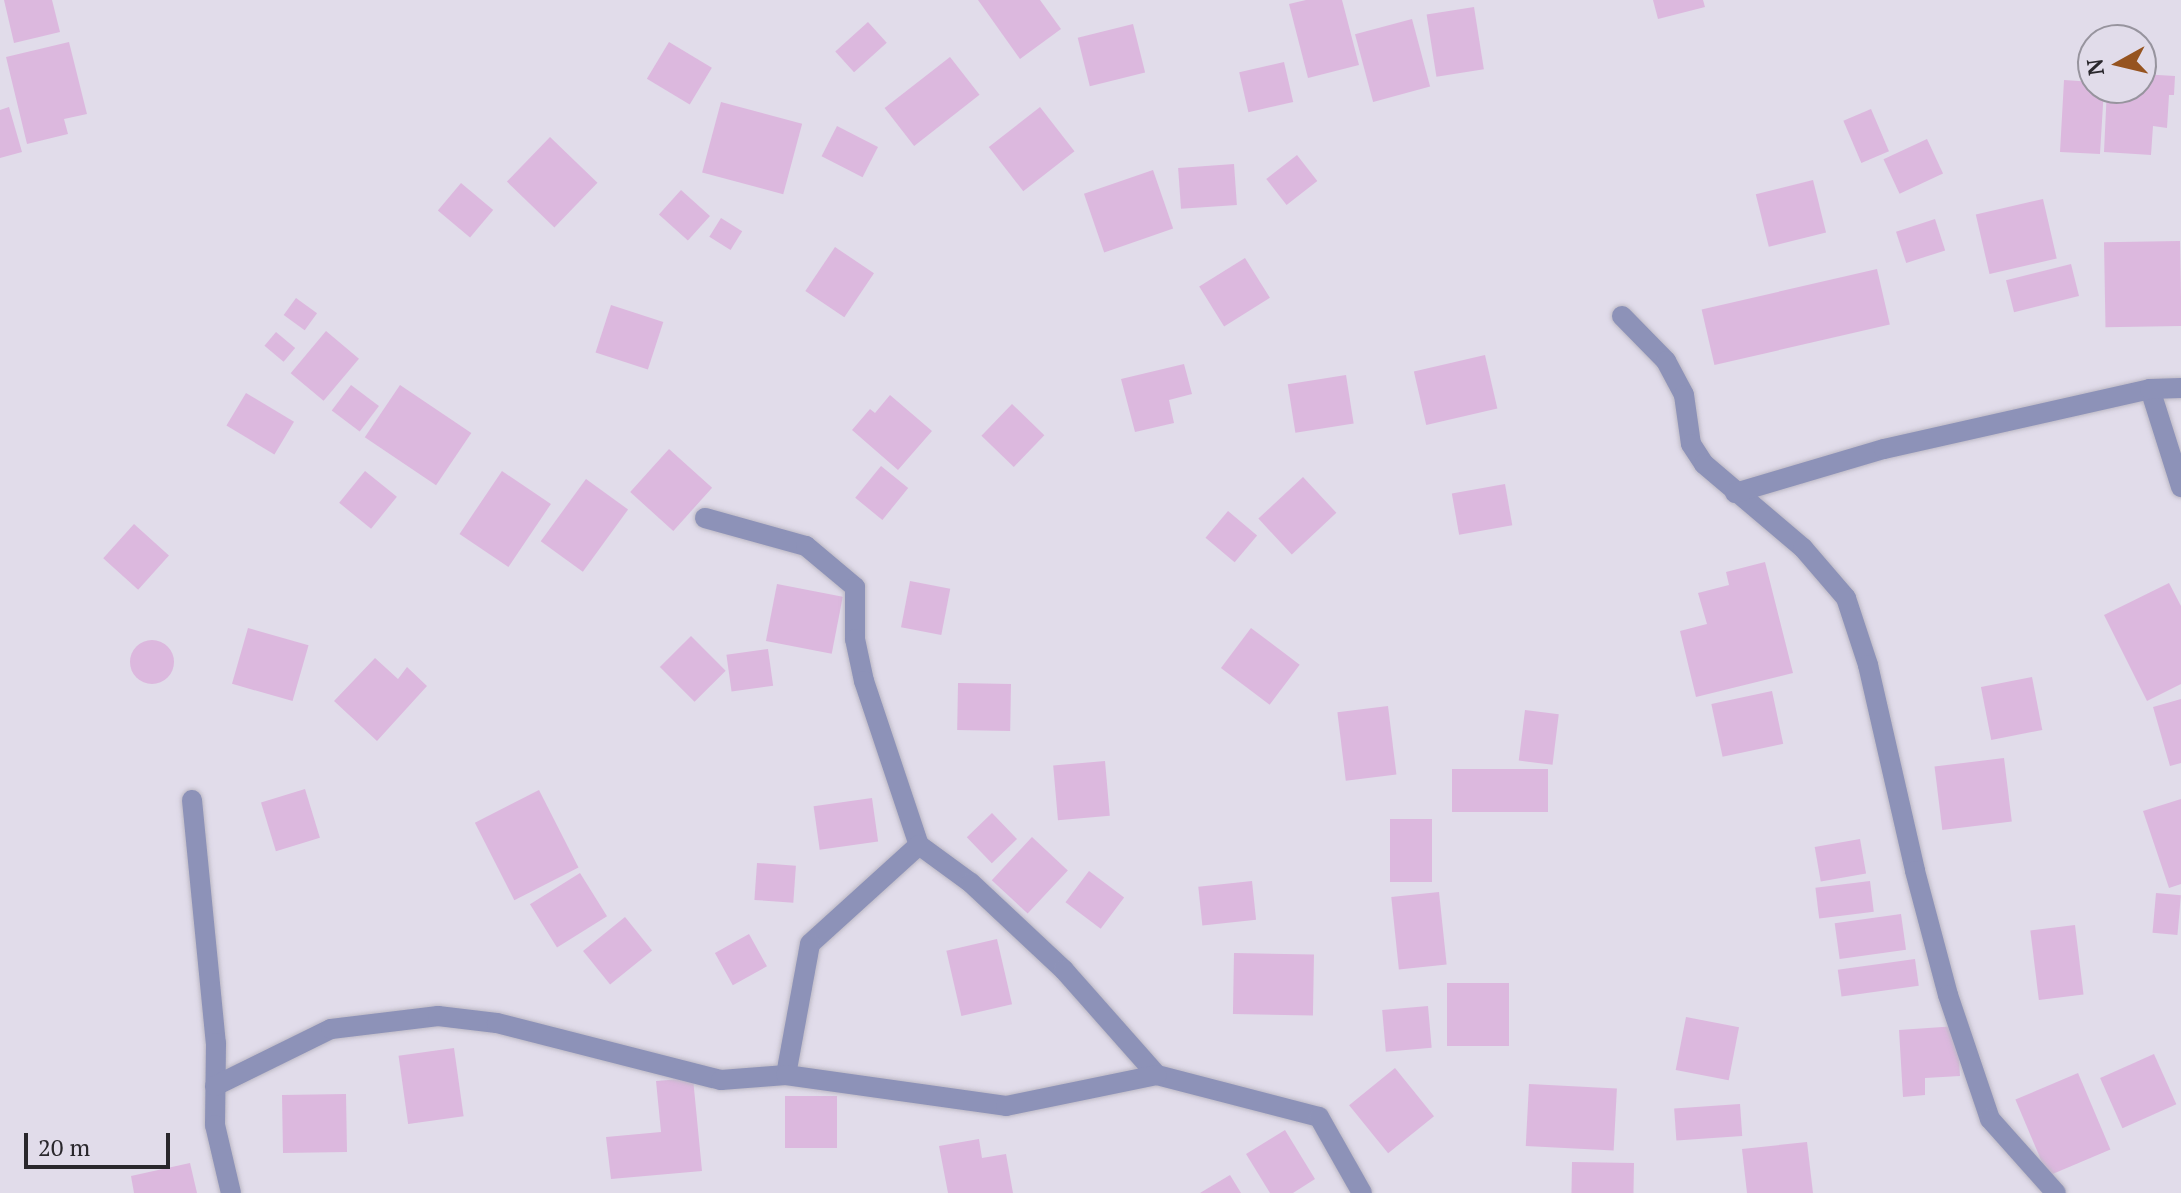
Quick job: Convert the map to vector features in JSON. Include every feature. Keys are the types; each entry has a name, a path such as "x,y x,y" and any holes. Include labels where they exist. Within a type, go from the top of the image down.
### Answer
{"street":[{"path":"1622,316 1666,361 1684,395 1691,444 1704,464 1803,548 1846,598 1868,665 1915,871 1948,995 1990,1119 2056,1193"},
{"path":"1735,493 1884,449 2150,389 2181,388"},
{"path":"2150,389 2181,487"},
{"path":"705,518 806,546 855,587 855,639 864,681 919,845 971,883 1064,970 1157,1075"},
{"path":"192,800 216,1043 215,1125 231,1193"},
{"path":"786,1075 810,944 919,845"},
{"path":"215,1086 331,1029 438,1016 497,1023 721,1080 786,1075 1006,1106 1157,1075 1319,1117 1362,1193"}],"building":[{"path":"4,0 52,0 60,32 14,43"},
{"path":"978,0 1040,0 1061,29 1020,59"},
{"path":"1306,0 1342,0 1359,65 1308,78 1289,4"},
{"path":"1653,0 1703,0 1705,7 1658,19"},
{"path":"1474,7 1484,69 1436,77 1427,15"},
{"path":"1412,19 1430,87 1373,102 1355,34"},
{"path":"868,22 887,43 854,72 835,51"},
{"path":"1133,24 1145,73 1090,86 1078,38"},
{"path":"69,42 87,114 64,119 68,134 27,144 6,57"},
{"path":"669,42 712,68 690,105 647,79"},
{"path":"950,57 980,95 914,146 885,108"},
{"path":"1284,62 1293,102 1248,112 1239,72"},
{"path":"2157,75 2175,76 2174,95 2169,95 2167,128 2153,126 2151,155 2104,152 2106,104 2157,104"},
{"path":"2064,80 2077,81 2077,104 2103,104 2100,154 2060,152"},
{"path":"721,102 802,124 783,194 702,173"},
{"path":"9,107 22,152 0,158 0,110"},
{"path":"1040,107 1074,151 1023,191 989,147"},
{"path":"1871,109 1889,151 1861,163 1843,121"},
{"path":"837,126 878,147 863,177 822,156"},
{"path":"550,137 597,183 554,227 507,182"},
{"path":"1927,139 1943,173 1900,194 1883,159"},
{"path":"1297,155 1317,181 1287,205 1266,179"},
{"path":"1234,164 1237,205 1181,209 1178,168"},
{"path":"1153,170 1173,229 1104,252 1084,194"},
{"path":"1813,180 1826,232 1769,247 1756,194"},
{"path":"461,183 493,210 470,238 438,211"},
{"path":"681,190 710,216 688,241 659,215"},
{"path":"2043,199 2057,258 1989,274 1976,215"},
{"path":"721,218 742,231 731,250 709,237"},
{"path":"1935,219 1945,250 1906,263 1896,232"},
{"path":"2180,241 2181,326 2105,327 2104,242"},
{"path":"835,247 874,273 844,317 805,291"},
{"path":"1245,258 1270,298 1224,326 1199,287"},
{"path":"2071,264 2079,296 2014,312 2006,280"},
{"path":"1877,269 1890,325 1714,365 1702,309"},
{"path":"296,298 317,313 305,330 284,315"},
{"path":"611,305 663,322 648,370 596,353"},
{"path":"326,331 359,359 324,401 291,373"},
{"path":"276,332 295,348 284,362 264,346"},
{"path":"1485,355 1497,409 1426,425 1414,371"},
{"path":"1184,364 1192,394 1169,400 1174,423 1135,432 1121,379"},
{"path":"1346,375 1354,423 1295,433 1288,384"},
{"path":"351,385 379,406 360,432 332,411"},
{"path":"400,385 471,433 436,485 365,437"},
{"path":"246,393 294,422 274,454 226,426"},
{"path":"890,395 932,431 898,470 852,430 870,409 875,413"},
{"path":"1012,404 1044,435 1014,467 981,436"},
{"path":"669,449 712,488 673,531 630,492"},
{"path":"881,466 908,488 882,520 855,498"},
{"path":"365,471 397,497 371,529 339,503"},
{"path":"502,471 551,504 508,567 460,534"},
{"path":"1303,477 1336,513 1292,554 1258,519"},
{"path":"586,479 628,510 583,572 541,541"},
{"path":"1505,484 1512,525 1459,535 1452,493"},
{"path":"1228,511 1257,535 1235,562 1206,538"},
{"path":"134,524 169,555 138,590 103,558"},
{"path":"1765,562 1793,673 1696,697 1680,631 1707,624 1698,593 1729,585 1726,572"},
{"path":"910,581 950,589 941,635 901,627"},
{"path":"2169,583 2181,606 2181,684 2147,701 2104,615"},
{"path":"777,584 843,597 832,654 766,641"},
{"path":"248,628 309,645 293,701 232,684"},
{"path":"1251,628 1300,665 1270,705 1221,668"},
{"path":"691,636 726,671 695,702 660,667"},
{"path":"152,640 167,647 174,662 167,677 152,684 137,677 130,662 137,647"},
{"path":"768,649 773,686 732,691 726,655"},
{"path":"375,658 398,679 407,667 427,686 377,741 334,701"},
{"path":"2032,677 2042,730 1991,740 1981,687"},
{"path":"958,683 1011,684 1010,731 957,730"},
{"path":"1772,691 1783,744 1723,757 1711,704"},
{"path":"2181,699 2181,763 2170,766 2153,707"},
{"path":"1388,706 1396,774 1346,781 1337,712"},
{"path":"1525,710 1559,714 1553,765 1519,761"},
{"path":"2004,758 2012,822 1942,830 1935,767"},
{"path":"1105,761 1110,816 1058,820 1053,766"},
{"path":"1452,769 1548,769 1548,812 1452,812"},
{"path":"305,789 320,838 276,851 261,802"},
{"path":"539,790 578,868 514,900 475,823"},
{"path":"872,798 878,842 820,850 814,806"},
{"path":"2181,799 2181,884 2169,888 2143,811"},
{"path":"992,813 1017,839 992,863 967,837"},
{"path":"1390,819 1432,819 1432,882 1390,882"},
{"path":"1032,837 1068,870 1028,914 992,880"},
{"path":"1860,839 1866,873 1821,881 1815,847"},
{"path":"757,863 796,866 793,903 754,900"},
{"path":"1089,871 1124,897 1101,929 1066,902"},
{"path":"580,873 607,916 557,948 530,904"},
{"path":"1252,881 1256,920 1202,925 1198,887"},
{"path":"1870,881 1874,912 1819,918 1815,888"},
{"path":"1439,892 1447,965 1399,970 1391,897"},
{"path":"2156,893 2181,895 2177,935 2153,933"},
{"path":"1901,914 1906,950 1840,959 1835,923"},
{"path":"625,917 652,950 610,984 583,951"},
{"path":"2075,925 2084,994 2039,1000 2030,930"},
{"path":"749,934 767,966 733,985 715,953"},
{"path":"997,939 1012,1004 961,1016 946,951"},
{"path":"1234,953 1314,954 1313,1015 1233,1014"},
{"path":"1915,959 1919,986 1842,997 1838,970"},
{"path":"1447,983 1509,983 1509,1046 1447,1046"},
{"path":"1428,1006 1432,1048 1386,1052 1382,1010"},
{"path":"1686,1017 1739,1027 1729,1080 1676,1070"},
{"path":"1957,1026 1960,1076 1925,1078 1925,1095 1903,1097 1899,1030"},
{"path":"454,1048 464,1116 408,1124 399,1056"},
{"path":"2154,1054 2176,1104 2122,1128 2100,1078"},
{"path":"1395,1068 1434,1116 1388,1153 1349,1105"},
{"path":"2078,1073 2110,1149 2048,1176 2015,1100"},
{"path":"693,1078 702,1171 611,1179 606,1137 661,1132 656,1081"},
{"path":"1529,1084 1617,1089 1614,1151 1526,1146"},
{"path":"346,1094 347,1152 283,1153 282,1095"},
{"path":"785,1096 837,1096 837,1148 785,1148"},
{"path":"1740,1104 1742,1136 1676,1141 1674,1109"},
{"path":"1285,1130 1315,1179 1293,1193 1270,1193 1246,1154"},
{"path":"979,1139 982,1158 1006,1154 1013,1193 948,1193 939,1146"},
{"path":"1807,1142 1813,1193 1747,1193 1742,1149"},
{"path":"1572,1162 1634,1163 1633,1193 1571,1193"},
{"path":"190,1163 197,1193 134,1193 131,1176"},
{"path":"1230,1175 1241,1193 1200,1193"}]}
